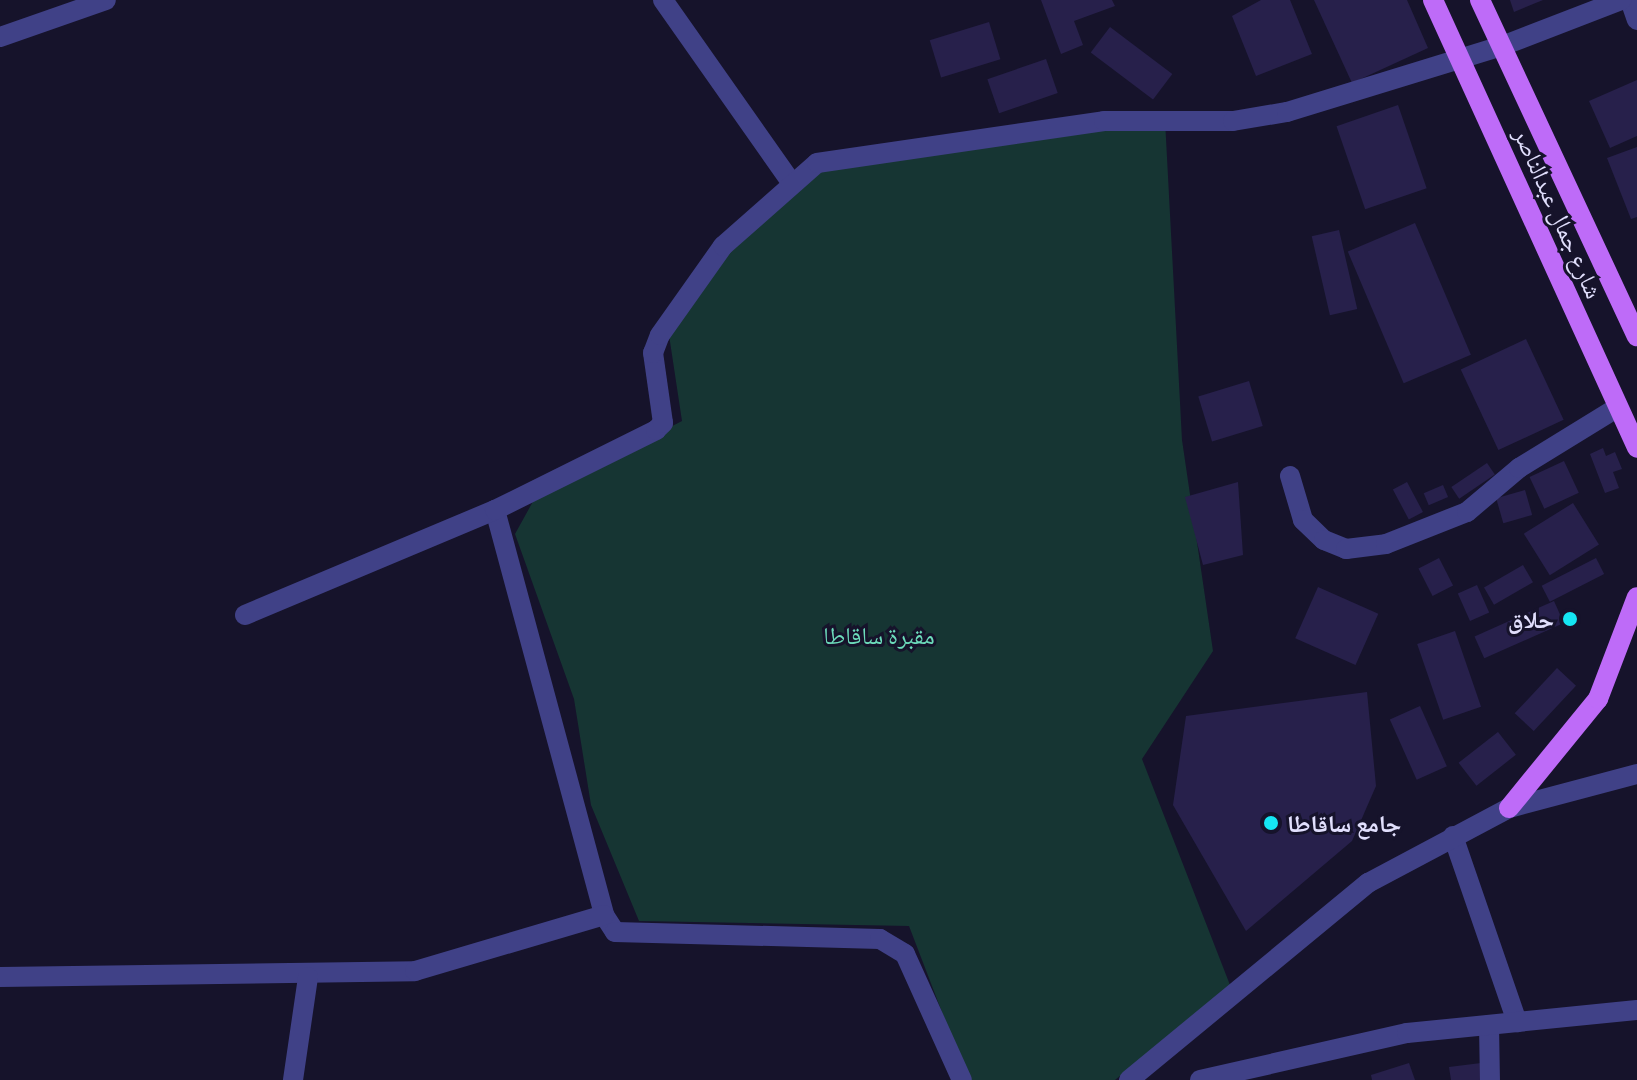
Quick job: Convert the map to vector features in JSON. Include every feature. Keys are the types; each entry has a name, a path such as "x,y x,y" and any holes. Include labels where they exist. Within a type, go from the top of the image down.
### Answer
{"main road":[{"name":"شارع جمال عبدالناصر","path":"1433,0 1637,448"},
{"name":"شارع جمال عبدالناصر","path":"1480,0 1637,336"},
{"path":"1509,808 1598,699 1637,597"}],"street":[{"path":"0,37 106,0"},
{"path":"663,0 790,181"},
{"path":"245,615 495,510 663,423 653,353 660,335 723,246 790,181 850,154 1104,121 1233,121 1287,112 1459,55 1502,46 1621,0"},
{"path":"1630,0 1637,20"},
{"path":"1290,476 1303,520 1324,540 1346,549 1386,544 1467,512 1519,468 1618,407"},
{"path":"495,510 604,915 615,932 630,936 880,939 905,954 962,1080"},
{"path":"1129,1080 1368,883 1509,808 1637,774"},
{"path":"1453,836 1517,1022"},
{"path":"0,977 308,977 415,971 604,915"},
{"path":"293,1080 308,977"},
{"path":"1200,1080 1407,1033 1637,1010"},
{"path":"1489,1025 1490,1080"}],"green space":[{"name":"مقبرة ساقاطا","path":"1165,120 1182,440 1213,651 1142,759 1230,985 1115,1080 968,1080 909,926 639,921 591,805 574,699 515,534 536,496 682,421 669,335 735,242 821,167"}],"building":[{"path":"1041,0 1112,0 1115,6 1074,21 1083,45 1061,54"},
{"path":"1261,0 1290,0 1312,54 1256,76 1232,16"},
{"path":"1314,0 1407,0 1428,48 1352,83"},
{"path":"1510,0 1543,0 1514,12"},
{"path":"989,22 1000,59 941,77 930,40"},
{"path":"1110,27 1172,74 1153,99 1091,53"},
{"path":"1046,59 1058,93 999,113 987,79"},
{"path":"1637,80 1637,136 1610,148 1589,101"},
{"path":"1398,105 1427,188 1365,209 1337,126"},
{"path":"1637,147 1637,217 1631,219 1607,158"},
{"path":"1415,223 1471,355 1404,383 1348,252"},
{"path":"1339,230 1357,309 1330,315 1312,236"},
{"path":"1526,339 1564,420 1498,450 1461,369"},
{"path":"1249,381 1263,426 1212,441 1198,396"},
{"path":"1603,448 1606,456 1615,452 1622,469 1613,472 1619,488 1605,493 1590,454"},
{"path":"1564,461 1579,493 1544,509 1530,477"},
{"path":"1487,463 1495,475 1459,499 1451,487"},
{"path":"1238,482 1243,555 1203,565 1185,497"},
{"path":"1407,482 1423,512 1409,520 1393,490"},
{"path":"1443,485 1448,497 1429,505 1424,493"},
{"path":"1525,490 1532,515 1503,523 1496,498"},
{"path":"1573,503 1599,545 1550,575 1524,534"},
{"path":"1439,558 1453,586 1433,596 1419,568"},
{"path":"1596,558 1604,574 1550,602 1542,586"},
{"path":"1523,565 1533,582 1494,605 1484,588"},
{"path":"1477,585 1489,612 1470,621 1458,594"},
{"path":"1318,587 1378,614 1356,665 1295,638"},
{"path":"1554,601 1564,623 1484,658 1475,636"},
{"path":"1455,631 1481,707 1443,720 1417,644"},
{"path":"1557,668 1576,686 1534,731 1515,713"},
{"name":"جامع ساقاطا","path":"1367,692 1376,786 1352,841 1246,931 1173,805 1186,716"},
{"path":"1420,706 1447,766 1417,780 1390,719"},
{"path":"1498,732 1516,755 1476,786 1459,763"},
{"path":"1409,1063 1415,1080 1372,1080 1371,1075"},
{"path":"1481,1063 1483,1080 1451,1080 1449,1067"}],"place":[{"name":"حلاق","path":"1570,619"},
{"name":"جامع ساقاطا","path":"1271,823"}]}
